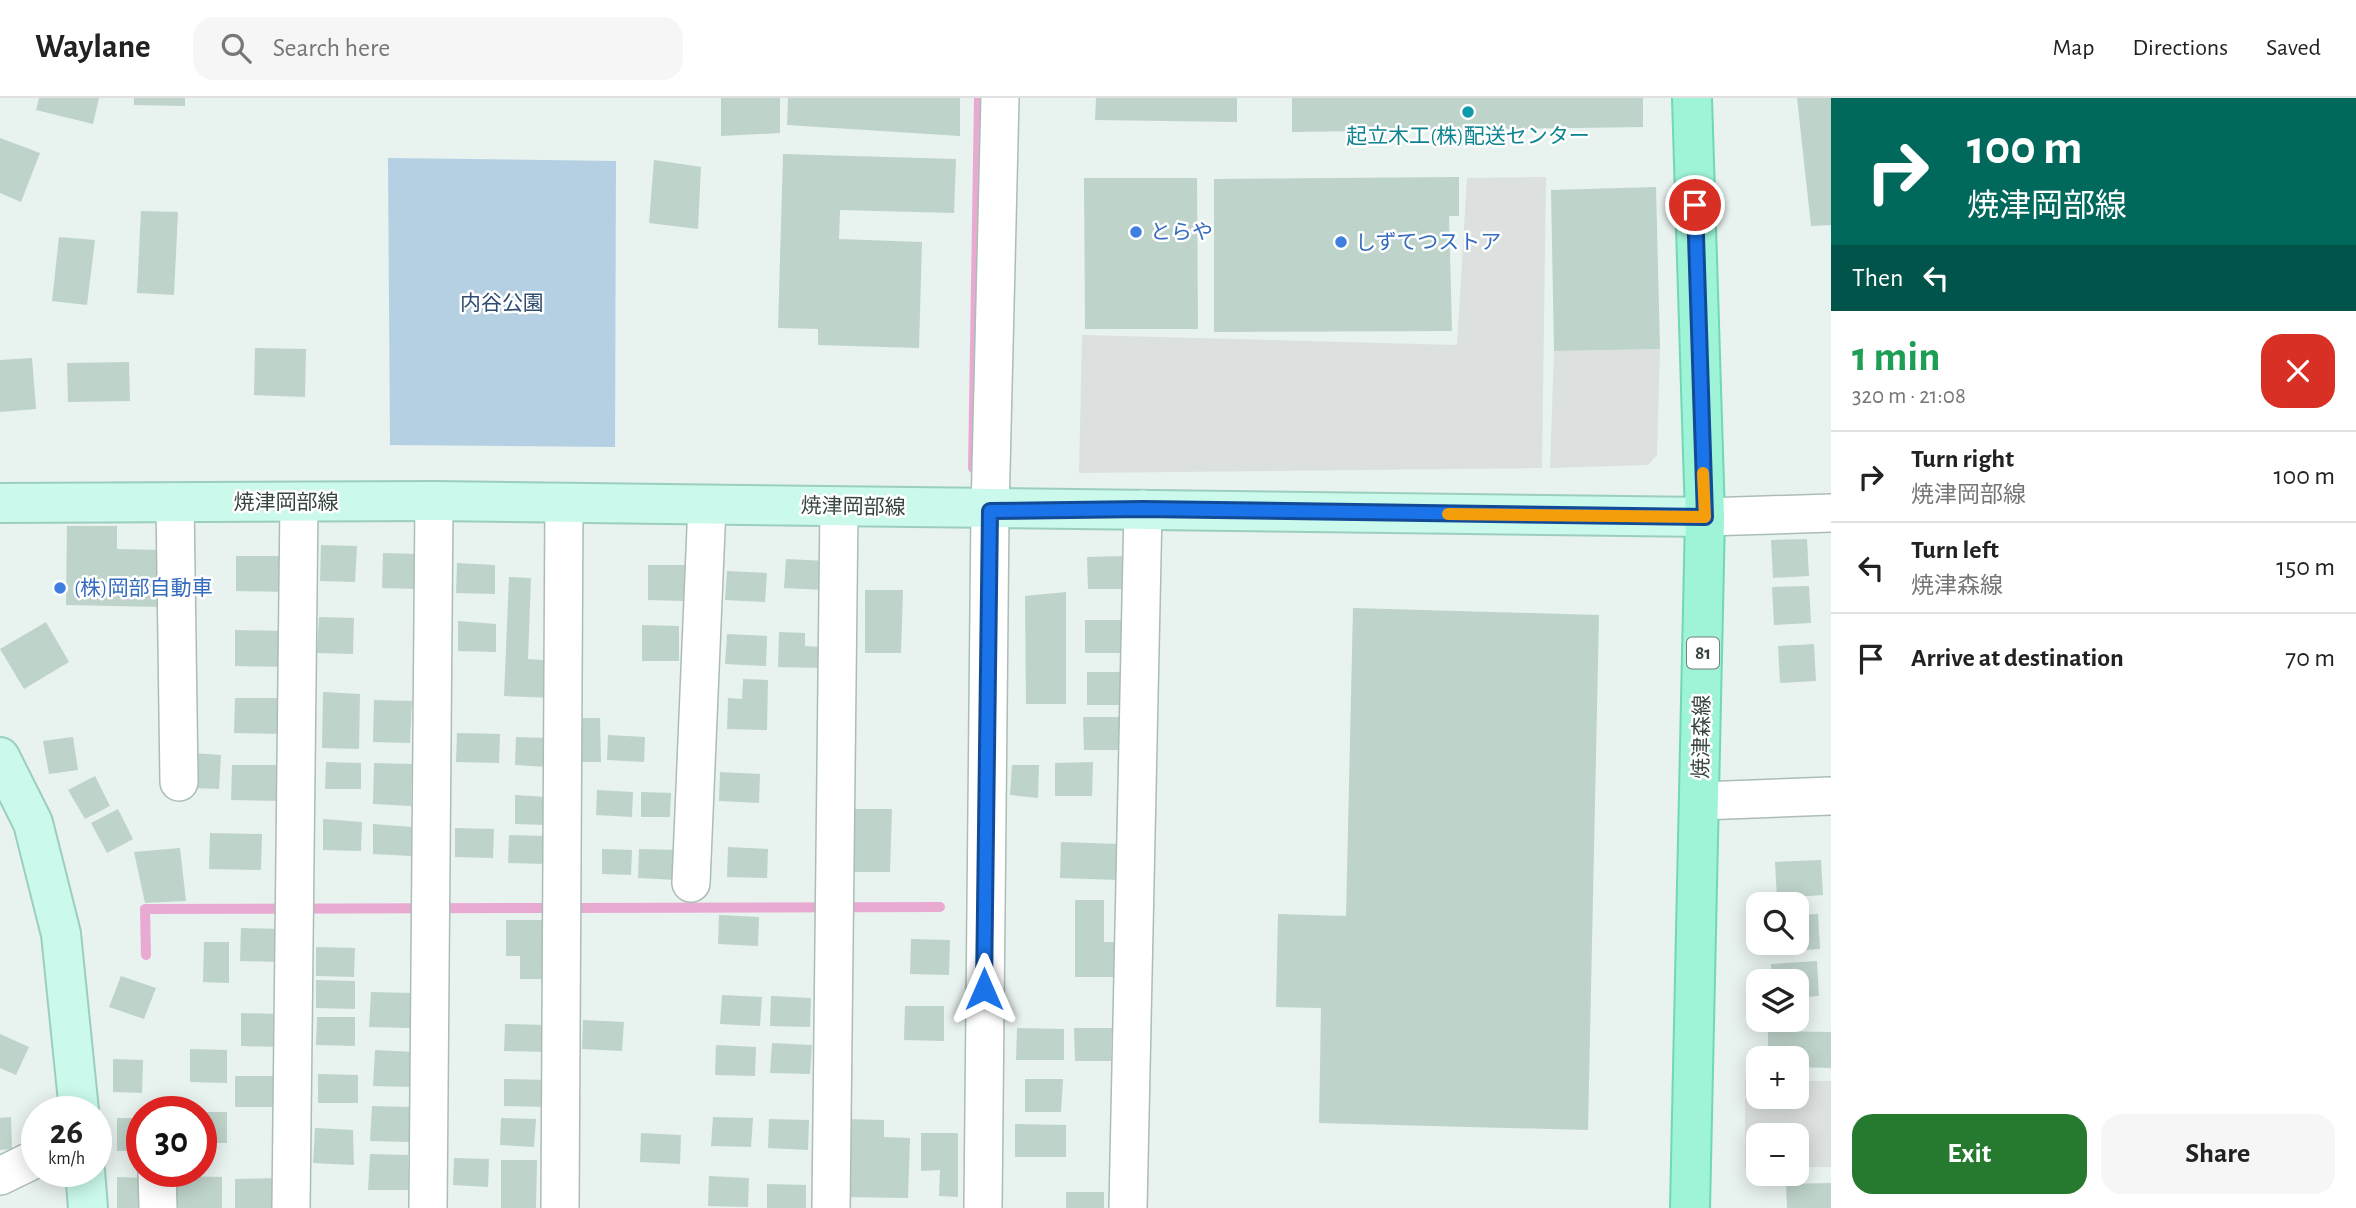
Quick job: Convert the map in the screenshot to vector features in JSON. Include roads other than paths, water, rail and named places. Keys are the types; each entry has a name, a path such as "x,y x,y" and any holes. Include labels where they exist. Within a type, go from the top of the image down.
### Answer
{"main road":[{"name":"焼津森線","path":"1690,1208 1701,801 1705,517 1692,98"},
{"name":"焼津岡部線","path":"0,503 434,501 839,506 990,511 1143,509 1705,517"},
{"path":"0,757 33,823 48,879 68,985 78,1096"},
{"path":"86,1187 88,1208"}],"street":[{"path":"984,1208 990,511 1000,98"},
{"path":"428,1208 434,501"},
{"path":"175,502 179,782"},
{"path":"291,1208 299,502"},
{"path":"560,1208 564,504"},
{"path":"691,883 707,505"},
{"path":"831,1208 839,506"},
{"path":"1128,1208 1143,509"},
{"path":"1705,517 1831,513"},
{"path":"1701,801 1831,796"},
{"path":"0,1176 21,1166"},
{"path":"157,1187 158,1208"}],"waterway":[{"path":"973,468 979,98"},
{"path":"570,908 940,907"},
{"path":"146,955 145,909 555,908"}],"place":[{"name":"起立木工(株)配送センター","path":"1468,112"},
{"name":"とらや","path":"1136,232"},
{"name":"しずてつストア","path":"1341,242"},
{"name":"(株)岡部自動車","path":"60,588"}],"park label":[{"name":"内谷公園","path":"502,303"}]}
